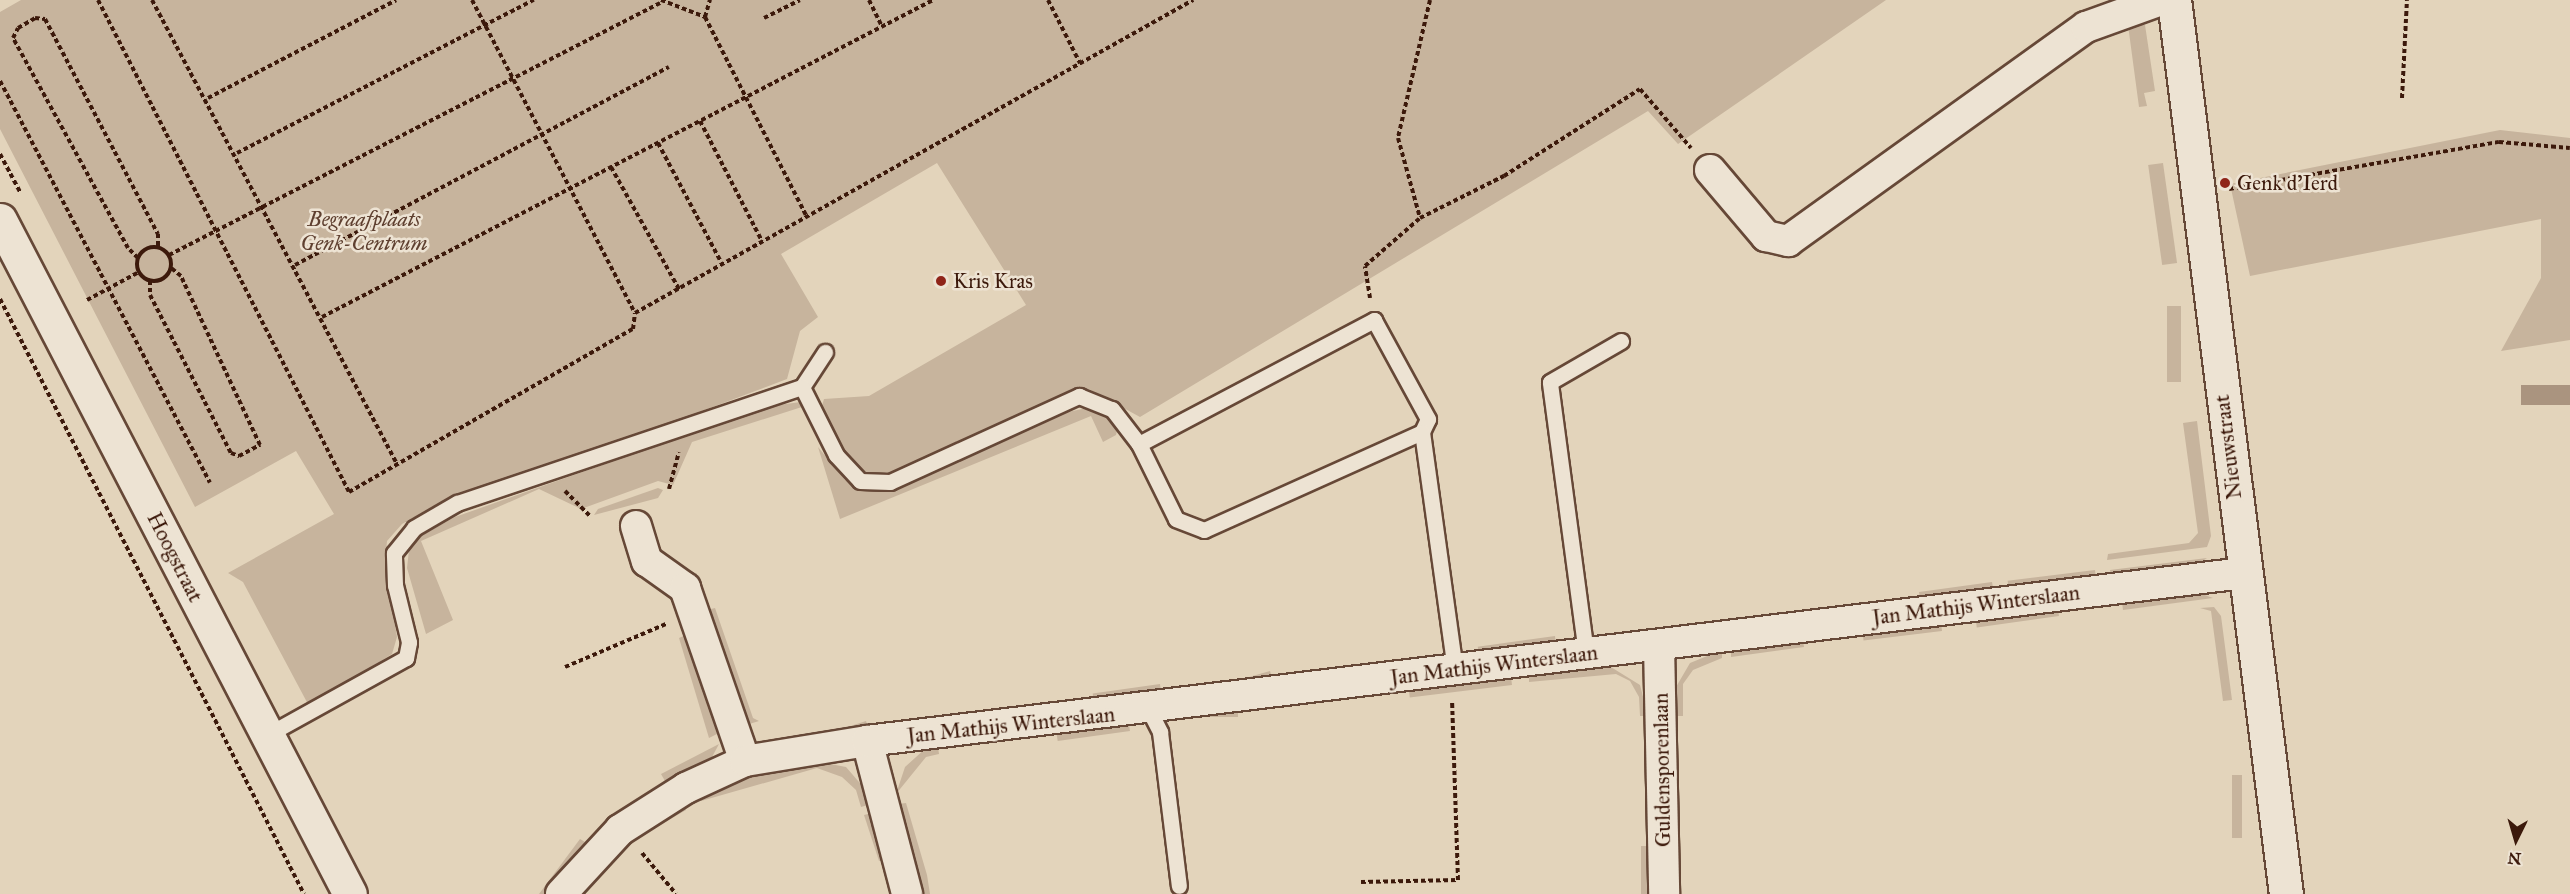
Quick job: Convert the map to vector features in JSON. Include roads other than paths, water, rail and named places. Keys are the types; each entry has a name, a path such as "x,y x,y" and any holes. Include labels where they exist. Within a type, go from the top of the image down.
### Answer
{"street":[{"path":"1710,170 1766,236 1788,241 2086,27 2161,0"},
{"name":"Nieuwstraat","path":"2174,0 2243,573 2286,894"},
{"name":"Hoogstraat","path":"0,220 350,894"},
{"path":"636,526 647,561 685,588 745,761"},
{"name":"Jan Mathijs Winterslaan","path":"561,894 620,830 686,788 745,761 867,741 1149,710 1453,683 1586,653 2243,573"},
{"name":"Guldensporenlaan","path":"1659,645 1664,894"},
{"path":"867,741 907,894"}],"lane":[{"path":"1139,444 1374,320 1428,419 1422,432 1453,683"},
{"path":"1586,653 1550,382 1621,341"},
{"path":"267,735 406,658 409,642 395,585 394,553 414,528 457,503 802,387 825,352"},
{"path":"802,387 836,455 860,481 890,482 1079,396 1112,409 1139,444 1176,519 1204,530 1422,432"},
{"path":"1149,710 1160,732 1179,886"}],"place":[{"name":"Genk d'Ierd","path":"2225,183"},
{"name":"Kris Kras","path":"941,281"}],"park label":[{"name":"Begraafplaats Genk-Centrum","path":"364,231"}]}
